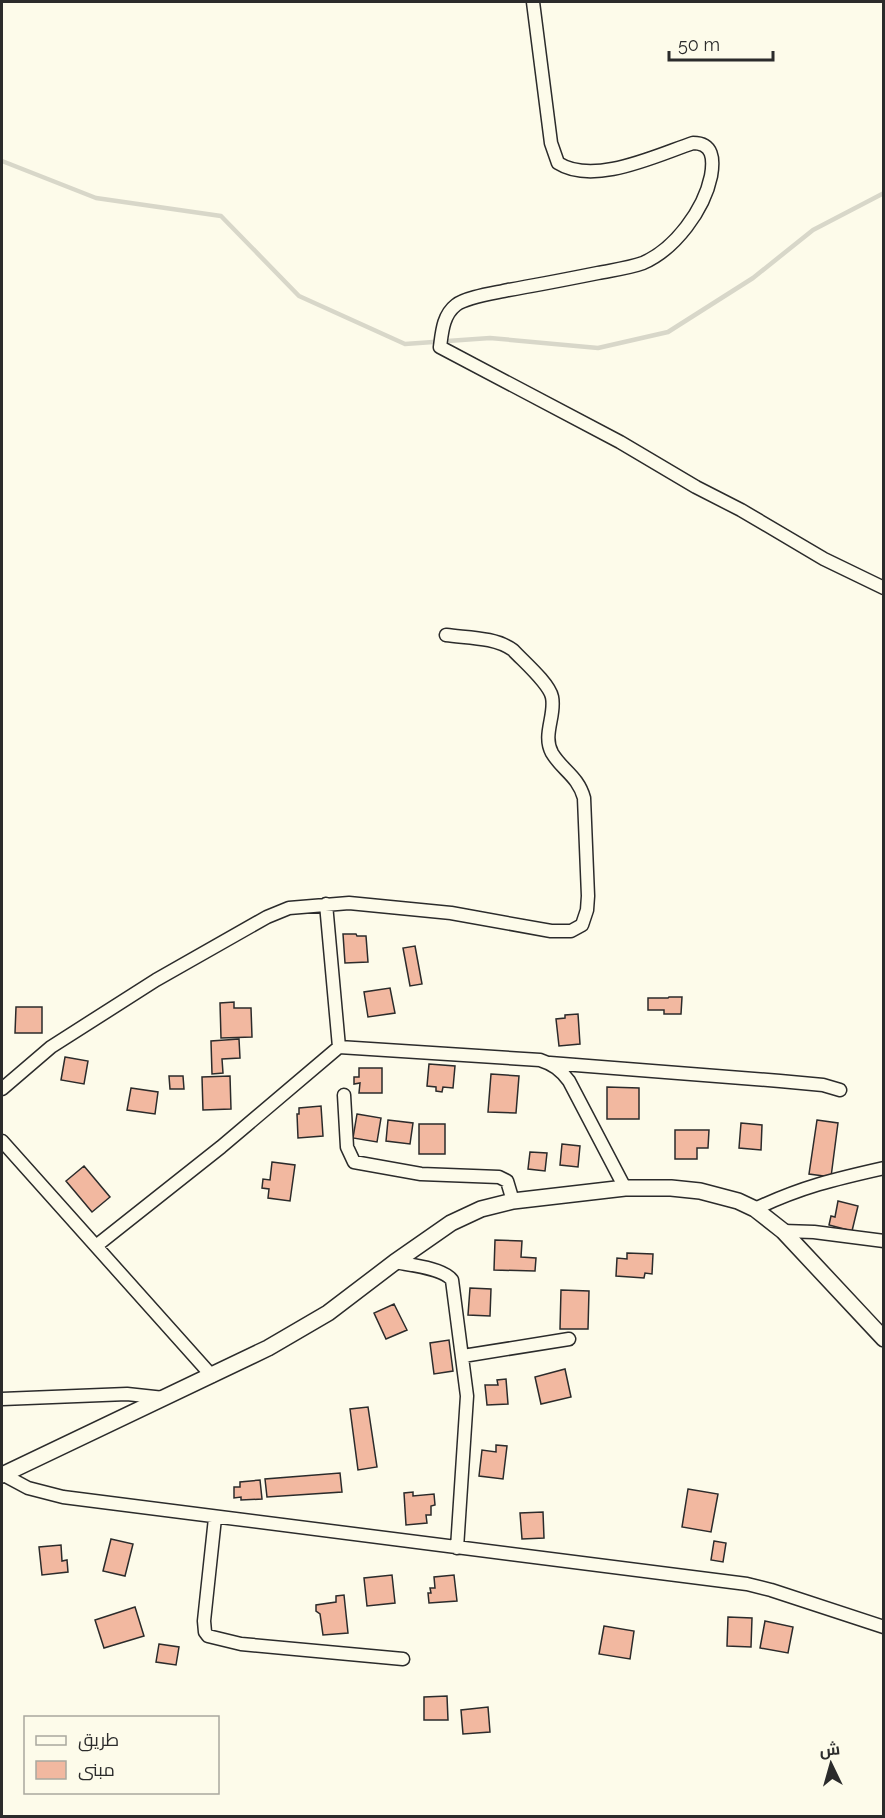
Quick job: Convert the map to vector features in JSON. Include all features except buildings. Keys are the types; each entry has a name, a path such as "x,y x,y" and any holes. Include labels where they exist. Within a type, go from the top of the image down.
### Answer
{"street":[{"path":"533,2 551,143 558,163 569,168 606,170 625,167 693,142 708,147 712,160 711,177 701,204 691,220 656,256 632,266 502,291 461,302 454,306 446,319 440,347 620,442 824,559 884,588"},
{"path":"2,1089 51,1047 156,980 277,912 290,908 326,904 399,907 451,913 562,932 577,929 582,925 588,896 584,798 579,784 550,749 548,739 553,705 549,690 506,645 494,641 446,635"},
{"path":"326,904 339,1047"},
{"path":"96,1246 339,1047 540,1060 548,1063 559,1069 569,1081 625,1188"},
{"path":"548,1063 745,1077 823,1085 840,1090"},
{"path":"344,1095 347,1147 354,1162 421,1174 499,1177 507,1181 513,1201"},
{"path":"2,1141 212,1376"},
{"path":"755,1209 788,1193 817,1183 884,1168"},
{"path":"2,1474 212,1376 297,1333 465,1215 513,1201 625,1188 671,1188 700,1191 738,1201 755,1209 783,1231 884,1339"},
{"path":"783,1231 884,1240"},
{"path":"395,1262 439,1271 450,1277 463,1356 468,1413 457,1548"},
{"path":"463,1356 569,1339"},
{"path":"2,1399 127,1394 164,1398"},
{"path":"2,1474 28,1488 63,1497 747,1584 884,1628"},
{"path":"215,1518 204,1621 205,1632 208,1636 241,1644 403,1659"}],"waterway":[{"path":"2,161 96,198 221,216 299,296 405,344 490,338 598,348 668,332 753,278 813,230 884,193"}]}
